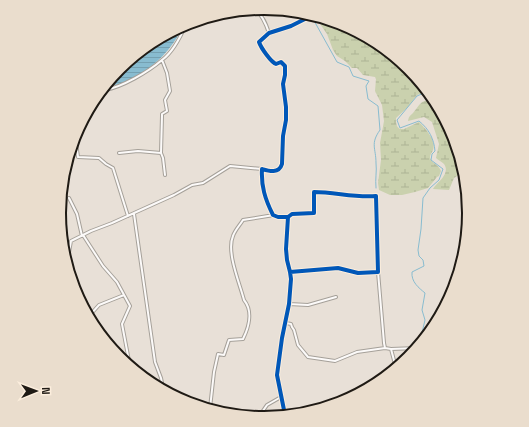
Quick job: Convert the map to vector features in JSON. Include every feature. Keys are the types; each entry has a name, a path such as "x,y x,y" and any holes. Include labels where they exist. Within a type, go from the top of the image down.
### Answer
{"street":[{"path":"261,15 269,33"},
{"path":"70,249 71,241 134,214 192,185 203,183 230,166 262,168 269,171 278,170 281,168 282,136 286,120 283,84 285,66 281,62 276,64 273,62 260,44 261,40 269,33 304,19"},
{"path":"110,89 132,80 162,60 182,33"},
{"path":"162,60 167,73 170,91 165,100 167,111 162,114 161,153 165,175"},
{"path":"77,150 78,157 99,158 113,168 128,216"},
{"path":"120,154 138,151 161,153"},
{"path":"262,168 261,179 266,202 274,215"},
{"path":"210,404 214,372 218,354 224,355 229,340 243,339 246,333 249,318 248,305 244,300 232,258 231,241 233,235 243,220 274,215 288,217 292,214 314,212 314,192 328,192 364,197 376,196 378,272 385,348"},
{"path":"69,198 77,214 83,235 103,266 117,282 130,306 122,324 128,358"},
{"path":"134,214 141,273 155,362 162,383"},
{"path":"284,411 277,375 282,338 289,304 291,280 286,249 288,217"},
{"path":"290,272 338,268 358,273 378,272"},
{"path":"93,312 99,305 124,295"},
{"path":"289,304 308,305 336,297"},
{"path":"286,323 291,324 298,345 308,357 335,361 357,352 385,348 410,348"},
{"path":"391,349 395,363"},
{"path":"262,412 267,405 281,397"}],"green space":[{"path":"320,23 352,35 375,48 405,73 409,80 414,83 422,93 417,95 408,107 396,118 396,120 397,126 400,129 404,129 419,122 432,139 434,146 430,158 441,171 439,176 428,188 402,195 390,195 379,190 378,183 381,160 380,143 384,121 382,105 375,91 376,79 375,77 363,75 357,68 352,68 337,56 327,34"},
{"path":"428,100 430,103 443,126 456,162 459,175 454,178 449,190 433,189 443,178 446,168 444,164 436,158 439,144 432,122 424,117 408,121 410,116 424,101"}],"water":[{"path":"179,34 162,57 148,69 126,82 113,86 124,73 154,48"}],"waterway":[{"path":"315,22 337,62 349,67 353,76 369,81 366,86 368,99 378,106 380,130 374,143 376,158 376,188"},
{"path":"408,76 413,82"},
{"path":"422,335 425,320 422,310 425,293 414,282 412,272 424,266 418,250 423,198 430,188 439,180 443,169 431,160 432,154 435,151 430,134 423,124 419,121 400,128 397,120 417,96 423,94"}],"cycle path":[{"path":"284,411 277,375 282,338 289,304 291,279 286,249 288,217 278,217 273,215 264,192 262,169 276,171 282,164 283,136 286,120 283,84 285,66 281,62 276,64 272,61 259,42 269,33 291,26 304,19"},
{"path":"288,217 292,214 314,213 314,192 376,196 378,272 358,273 338,268 290,272"}]}
